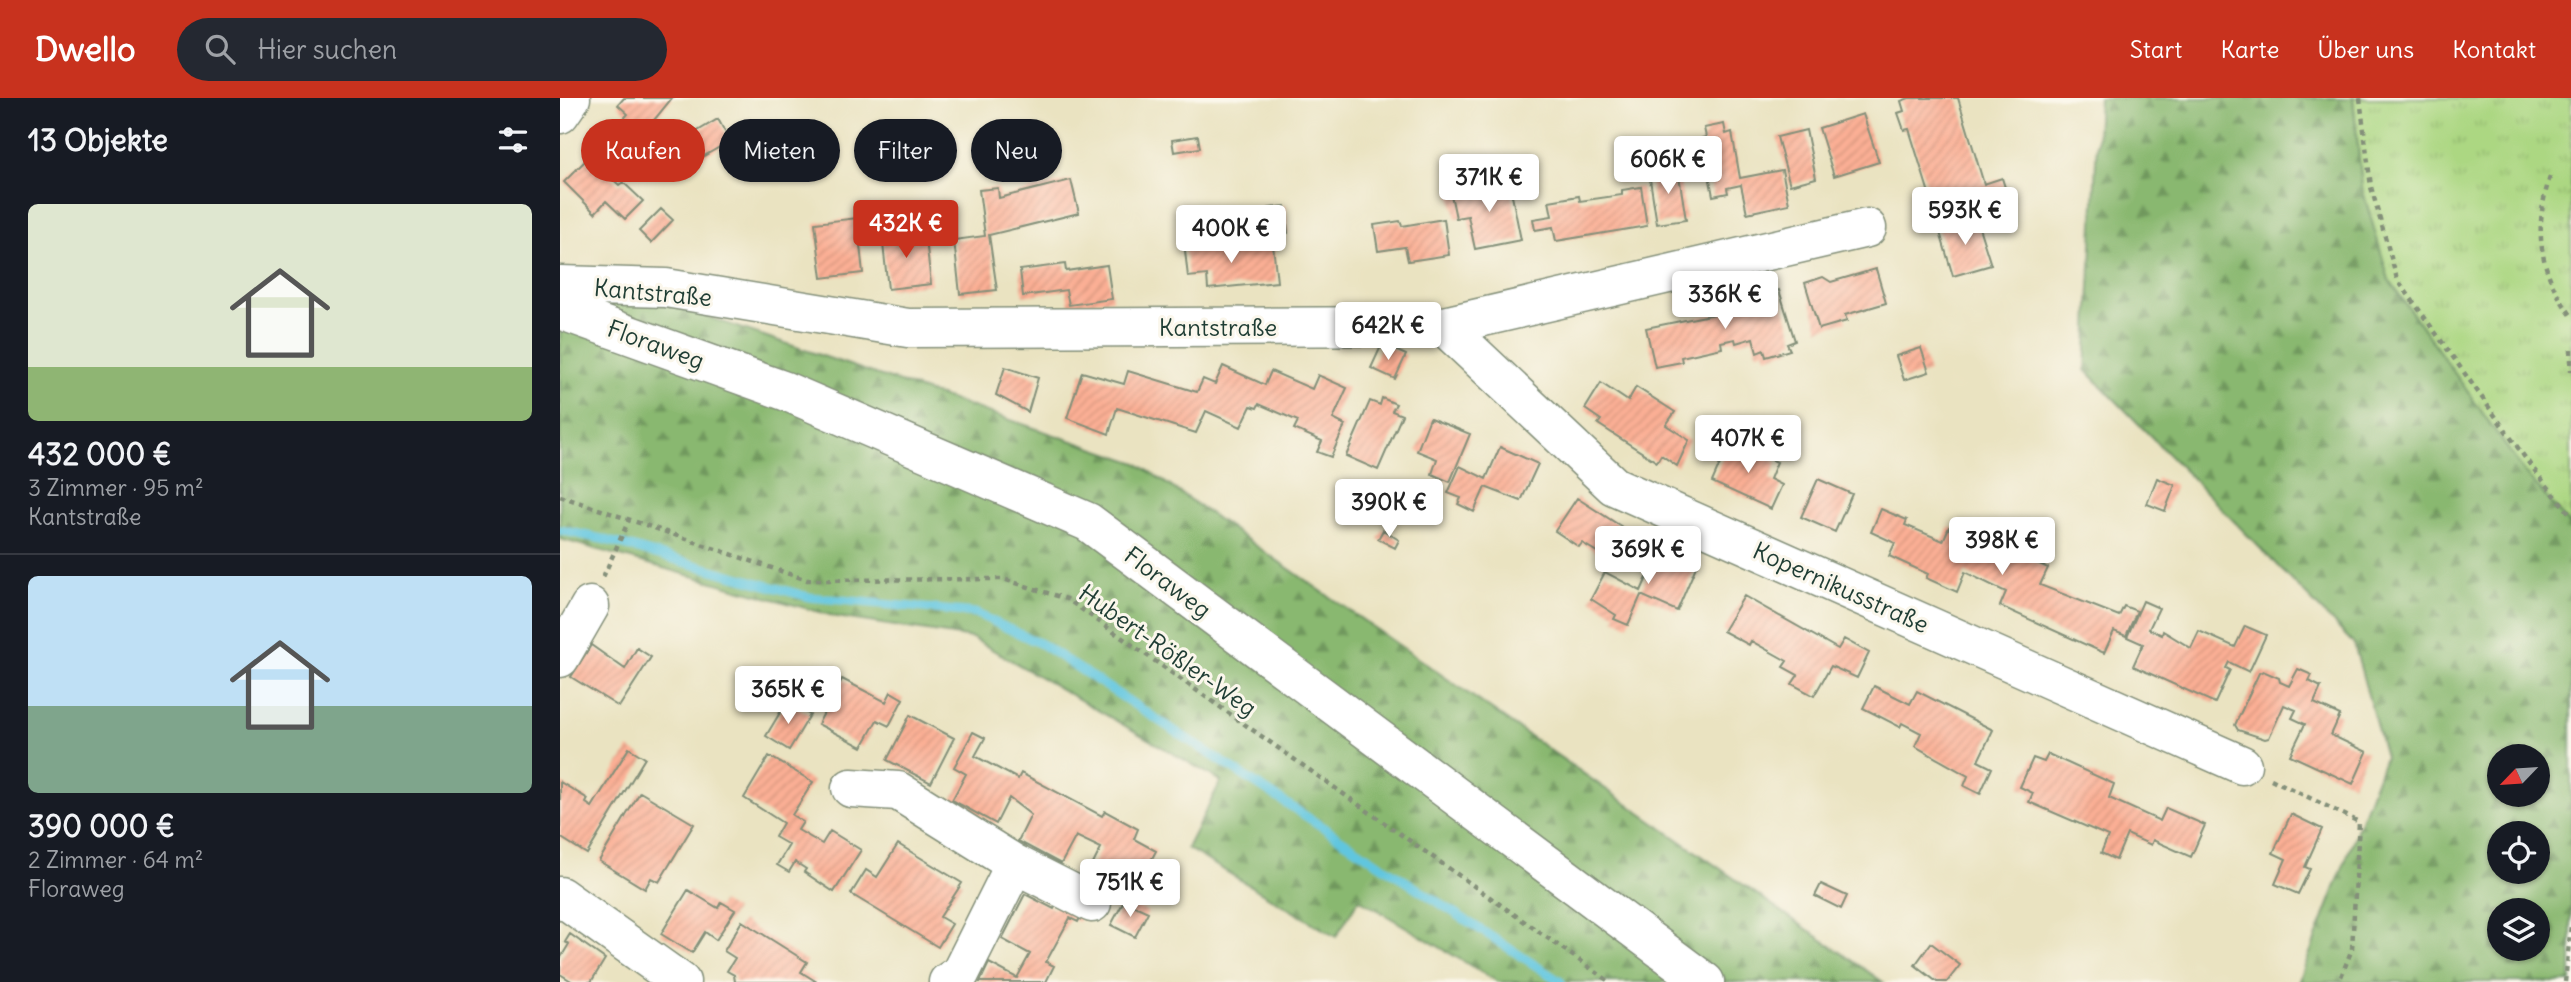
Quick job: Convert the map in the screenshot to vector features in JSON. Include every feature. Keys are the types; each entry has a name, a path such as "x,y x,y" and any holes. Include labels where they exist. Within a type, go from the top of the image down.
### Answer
{"street":[{"path":"560,114 571,98"},
{"name":"Kantstraße","path":"560,285 666,288 908,328 1444,326 1867,228"},
{"name":"Floraweg","path":"560,310 785,391 1088,522 1704,982"},
{"name":"Kopernikusstraße","path":"1444,326 1615,486 2242,765"},
{"path":"560,658 590,606"},
{"path":"851,788 898,791 1015,864 1092,903"},
{"path":"948,982 960,974 1015,864"},
{"path":"560,896 681,982"}],"path":[{"path":"2360,98 2371,187 2397,279 2531,466 2571,515"},
{"path":"2550,177 2542,200 2540,226 2544,268 2557,296 2571,315"},
{"path":"2571,349 2571,371"},
{"name":"Hubert-Rößler-Weg","path":"560,496 807,580 1003,579 1067,599 1610,982"},
{"path":"610,560 629,520"},
{"path":"2242,765 2359,822 2352,949 2339,982"},
{"path":"2565,982 2571,924"}],"green space":[{"path":"2099,98 2353,98 2362,188 2389,280 2524,472 2571,526 2571,982 2299,982 2385,757 2354,644 2086,370"},
{"path":"2353,98 2571,98 2571,526 2524,472 2389,280 2362,188"},
{"path":"581,297 667,303 1137,463 1883,982 1498,982 1359,899 1336,937 1187,848 1221,781 972,638 837,617 560,539 560,315"}],"building":[{"path":"624,98 672,98 655,119 624,119 628,114 618,105"},
{"path":"1909,98 1958,98 1984,184 2002,178 2007,194 1977,203 1973,190 1932,203 1909,129 1904,130 1898,113 1904,111 1901,101"},
{"path":"1863,114 1879,162 1834,176 1819,128"},
{"path":"719,121 719,147 705,155 705,127"},
{"path":"1724,124 1726,134 1732,132 1740,178 1782,170 1789,204 1747,213 1741,185 1727,188 1728,193 1713,196 1702,138 1706,137 1704,128"},
{"path":"1806,130 1816,178 1790,185 1777,137"},
{"path":"1198,136 1200,148 1174,152 1172,140"},
{"path":"581,165 581,182 616,182 619,185 623,182 643,201 625,219 606,201 595,213 564,182"},
{"path":"1678,169 1686,220 1657,224 1649,173"},
{"path":"1071,180 1079,213 989,235 997,290 960,294 954,240 985,236 979,190 998,188 999,198"},
{"path":"1509,181 1521,240 1475,249 1468,216 1456,218 1450,190 1466,187 1468,195 1487,191 1486,185"},
{"path":"1641,187 1647,226 1556,241 1553,227 1535,230 1533,219 1552,216 1549,201 1579,196 1580,201 1622,195 1622,190"},
{"path":"1285,206 1288,233 1272,235 1269,208"},
{"path":"661,209 673,220 651,243 639,231"},
{"path":"857,218 863,273 822,278 815,223"},
{"path":"1976,218 1991,265 1953,276 1939,229"},
{"path":"1444,219 1449,255 1408,261 1405,247 1378,251 1374,225 1400,221 1402,226"},
{"path":"925,230 931,284 888,289 882,235"},
{"path":"1202,240 1204,248 1232,245 1232,249 1273,245 1277,282 1208,289 1207,275 1188,277 1184,242"},
{"path":"1065,264 1066,271 1107,265 1112,299 1069,305 1066,290 1023,296 1020,270"},
{"path":"1876,269 1886,303 1845,315 1847,321 1819,329 1805,283 1823,277 1831,282"},
{"path":"1779,290 1795,341 1787,344 1790,350 1766,357 1764,350 1757,353 1753,338 1736,343 1735,339 1721,342 1722,348 1681,357 1682,362 1655,367 1646,328 1715,314 1729,309 1728,306"},
{"path":"1382,344 1406,355 1395,379 1371,368"},
{"path":"1921,348 1929,372 1904,380 1896,356"},
{"path":"1223,366 1265,385 1271,371 1312,389 1318,375 1347,388 1333,419 1345,425 1331,457 1317,452 1322,441 1294,429 1298,421 1259,404 1257,408 1251,406 1241,427 1206,411 1196,433 1117,408 1109,434 1067,418 1082,372 1124,384 1128,371 1197,392 1203,379 1215,384"},
{"path":"1005,367 1038,378 1028,412 996,395"},
{"path":"1601,383 1628,401 1636,387 1675,412 1666,425 1689,440 1677,466 1661,455 1657,462 1598,424 1601,420 1585,409"},
{"path":"1382,398 1396,404 1392,411 1402,415 1378,470 1346,456 1370,401 1380,405"},
{"path":"1430,418 1470,434 1450,482 1432,474 1437,459 1417,451"},
{"path":"1730,441 1777,462 1770,479 1782,485 1771,509 1712,482"},
{"path":"1500,447 1538,464 1521,501 1485,487 1474,512 1458,504 1461,498 1448,493 1460,466 1486,479"},
{"path":"2157,478 2175,485 2165,511 2147,504"},
{"path":"1818,479 1852,494 1835,532 1801,517"},
{"path":"1577,498 1636,536 1617,564 1582,543 1579,547 1555,531"},
{"path":"1881,509 1907,520 1905,525 1943,541 1949,527 1979,540 1981,535 1994,541 2003,522 2015,528 2017,523 2029,529 2018,554 2048,568 2040,585 2119,616 2124,606 2137,611 2126,636 2114,631 2104,653 2000,606 2006,592 1965,572 1957,592 1926,578 1928,574 1889,556 1895,543 1871,532"},
{"path":"1383,530 1399,540 1395,548 1378,539"},
{"path":"1661,546 1698,562 1677,611 1641,595 1628,625 1614,619 1616,615 1591,599 1605,572 1641,591"},
{"path":"1744,596 1838,649 1844,639 1869,653 1857,678 1831,666 1814,696 1792,684 1798,675 1783,667 1787,661 1751,641 1749,645 1723,631"},
{"path":"2143,601 2159,608 2149,629 2162,635 2163,631 2191,648 2199,631 2235,647 2245,626 2266,635 2249,672 2229,662 2226,668 2230,670 2215,703 2133,666 2143,644 2127,637"},
{"path":"591,645 625,669 637,648 651,657 619,707 571,677"},
{"path":"2298,669 2312,675 2309,681 2321,687 2314,703 2340,715 2331,735 2367,752 2353,784 2290,755 2305,724 2292,718 2296,710 2284,705 2269,738 2265,739 2238,730 2235,725 2259,673 2263,671 2289,686"},
{"path":"842,679 886,702 891,692 903,699 889,726 877,720 862,747 818,724"},
{"path":"1874,686 1910,704 1917,691 1993,730 1978,761 1992,768 1980,794 1964,786 1968,776 1915,746 1921,733 1902,723 1900,727 1863,708"},
{"path":"787,701 810,715 789,750 766,736"},
{"path":"910,715 954,738 931,783 887,760"},
{"path":"973,732 985,738 975,756 1018,779 1021,773 1102,816 1105,811 1138,829 1134,839 1156,851 1133,895 1089,872 1101,848 1076,836 1061,864 1018,841 1031,815 1009,798 996,824 952,800 966,774 954,767"},
{"path":"629,748 645,758 587,854 560,837 560,782 588,799 586,803 592,807"},
{"path":"2048,754 2114,784 2109,798 2160,821 2166,808 2205,825 2191,857 2153,840 2151,845 2127,834 2116,860 2101,853 2108,836 2029,802 2033,793 2020,787 2033,758 2044,762"},
{"path":"769,756 813,782 792,815 803,822 798,830 822,844 830,831 861,850 834,892 804,872 806,869 795,862 789,872 777,865 789,845 775,837 783,823 744,798"},
{"path":"640,792 694,824 659,882 651,878 645,889 599,861"},
{"path":"2291,814 2322,829 2305,867 2310,869 2298,894 2275,884 2286,859 2273,853"},
{"path":"898,844 962,883 940,917 952,924 938,947 851,894 866,870 877,877"},
{"path":"1821,884 1847,896 1841,909 1815,896"},
{"path":"688,890 718,908 721,902 735,910 716,940 705,932 692,953 661,934"},
{"path":"1025,894 1054,909 1060,898 1084,910 1078,922 1070,918 1046,962 1054,966 1046,982 980,982 989,963 1017,978 1030,954 1002,939"},
{"path":"1124,901 1148,912 1135,937 1111,925"},
{"path":"742,921 807,962 801,972 817,982 735,982 734,975 727,971 735,958 724,951"},
{"path":"570,934 605,959 591,982 573,982 560,974 560,959 569,944 565,942"},
{"path":"1931,943 1960,965 1947,982 1937,982 1915,965"}],"waterway":[{"path":"560,530 602,539 809,597 975,613 1041,644 1561,982"}]}
